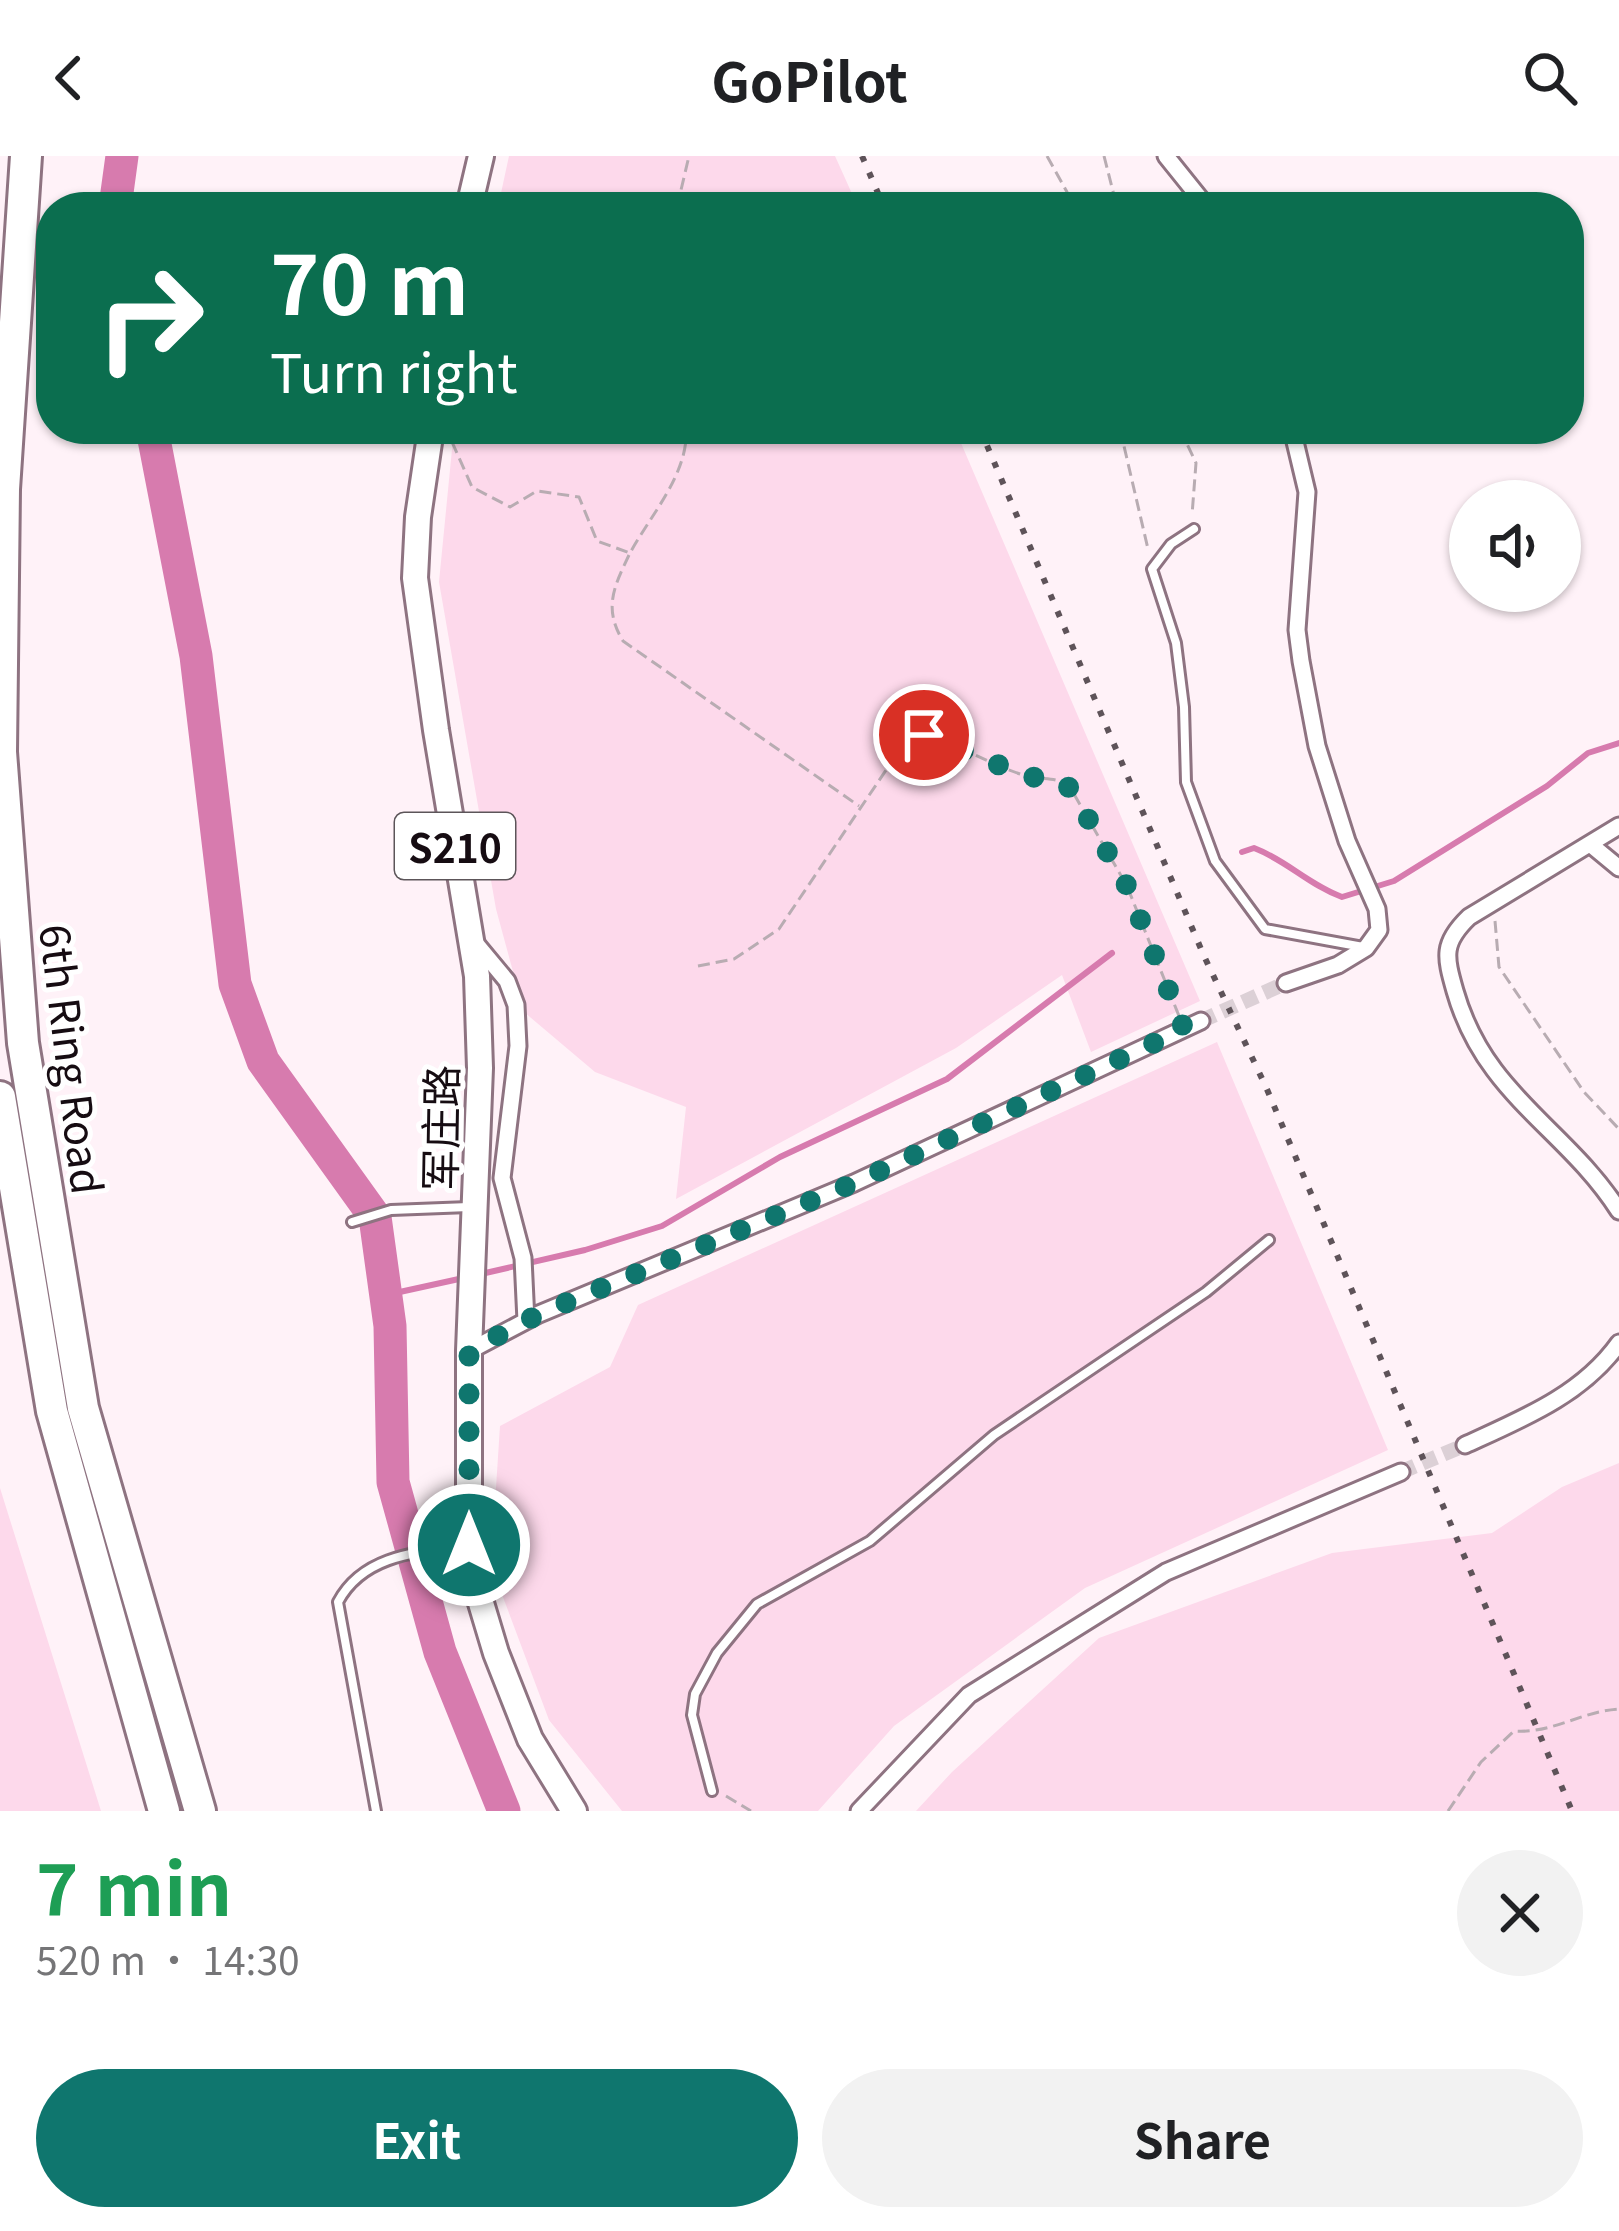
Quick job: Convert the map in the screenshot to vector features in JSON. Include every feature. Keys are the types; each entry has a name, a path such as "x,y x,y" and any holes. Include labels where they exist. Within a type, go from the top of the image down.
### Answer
{"highway":[{"name":"6th Ring Road","path":"26,156 4,489 1,752 23,1043 83,1408 200,1811"},
{"name":"6th Ring Road","path":"0,1097 52,1411 164,1811"}],"main road":[{"path":"473,192 481,156"},
{"name":"军庄路","path":"436,444 418,517 416,578 477,976 480,1068 469,1351 469,1563 530,1739 574,1811"}],"street":[{"path":"1166,156 1195,192"},
{"path":"1286,983 1338,965 1366,948 1379,930 1377,909 1317,746 1301,661 1297,630 1307,492 1296,444"},
{"path":"1619,826 1493,902 1450,936 1448,959 1470,1035 1490,1069 1585,1166 1619,1211"},
{"path":"1590,844 1619,868"},
{"path":"470,937 507,981 516,1004 518,1046 502,1178 523,1258 526,1321"},
{"path":"469,1351 526,1321 854,1183 1201,1021"},
{"path":"1465,1445 1571,1391 1619,1343"},
{"path":"860,1811 969,1695 1106,1609 1166,1572 1401,1472"}],"lane":[{"path":"1194,529 1171,544 1152,568 1176,643 1186,782 1215,861 1265,929 1366,948"},
{"path":"352,1222 391,1210 476,1206"},
{"path":"712,1791 692,1715 695,1694 717,1653 757,1604 888,1528 994,1435 1206,1292 1269,1240"},
{"path":"376,1811 338,1602 347,1584 389,1557 469,1545"}],"path":[{"path":"679,192 689,156"},
{"path":"1047,156 1067,192"},
{"path":"1104,156 1113,192"},
{"path":"447,444 472,487 510,507 538,491 579,497 597,541 630,553"},
{"path":"687,444 678,472 614,587 612,623 623,641 860,807"},
{"path":"1123,444 1152,568"},
{"path":"1187,444 1196,464 1194,529"},
{"path":"698,966 734,959 778,928 911,734 960,746 1029,777 1064,782 1081,801 1127,886 1184,1029"},
{"path":"1493,902 1498,967 1584,1092 1619,1130"},
{"path":"1448,1811 1481,1762 1514,1731 1539,1732 1602,1710 1619,1709"},
{"path":"712,1791 751,1811"}],"shaded area":[{"path":"509,156 835,156 851,192 501,192"},
{"path":"453,444 961,444 1200,1001 1091,1052 1062,975 956,1048 676,1199 686,1107 595,1072 524,1012 496,909 439,582"},
{"path":"1217,1042 1388,1450 1085,1588 894,1726 818,1811 622,1811 549,1720 491,1565 500,1426 610,1367 638,1305"},
{"path":"1619,1463 1619,1811 916,1811 952,1772 1099,1638 1332,1553 1492,1533 1562,1487"},
{"path":"0,1488 101,1811 0,1811"}],"waterway":[{"path":"117,192 122,156"},
{"path":"155,444 196,656 235,984 263,1061 375,1217 390,1326 393,1482 440,1652 504,1811"},
{"path":"1242,852 1254,848 1266,853 1342,897 1394,881 1547,786 1588,753 1619,743"},
{"path":"481,1274 662,1226 780,1157 947,1079 1112,953"},
{"path":"386,1295 468,1277"}],"tunnel":[{"path":"1201,1021 1286,983"},
{"path":"1401,1472 1465,1445"}],"railway":[{"path":"862,156 878,192"},
{"path":"986,444 1204,956 1266,1087 1572,1811"}],"route":[{"path":"469,1545 469,1351 539,1314 854,1183 1184,1029 1127,886 1071,789 1056,778 1029,777 924,735"}]}
